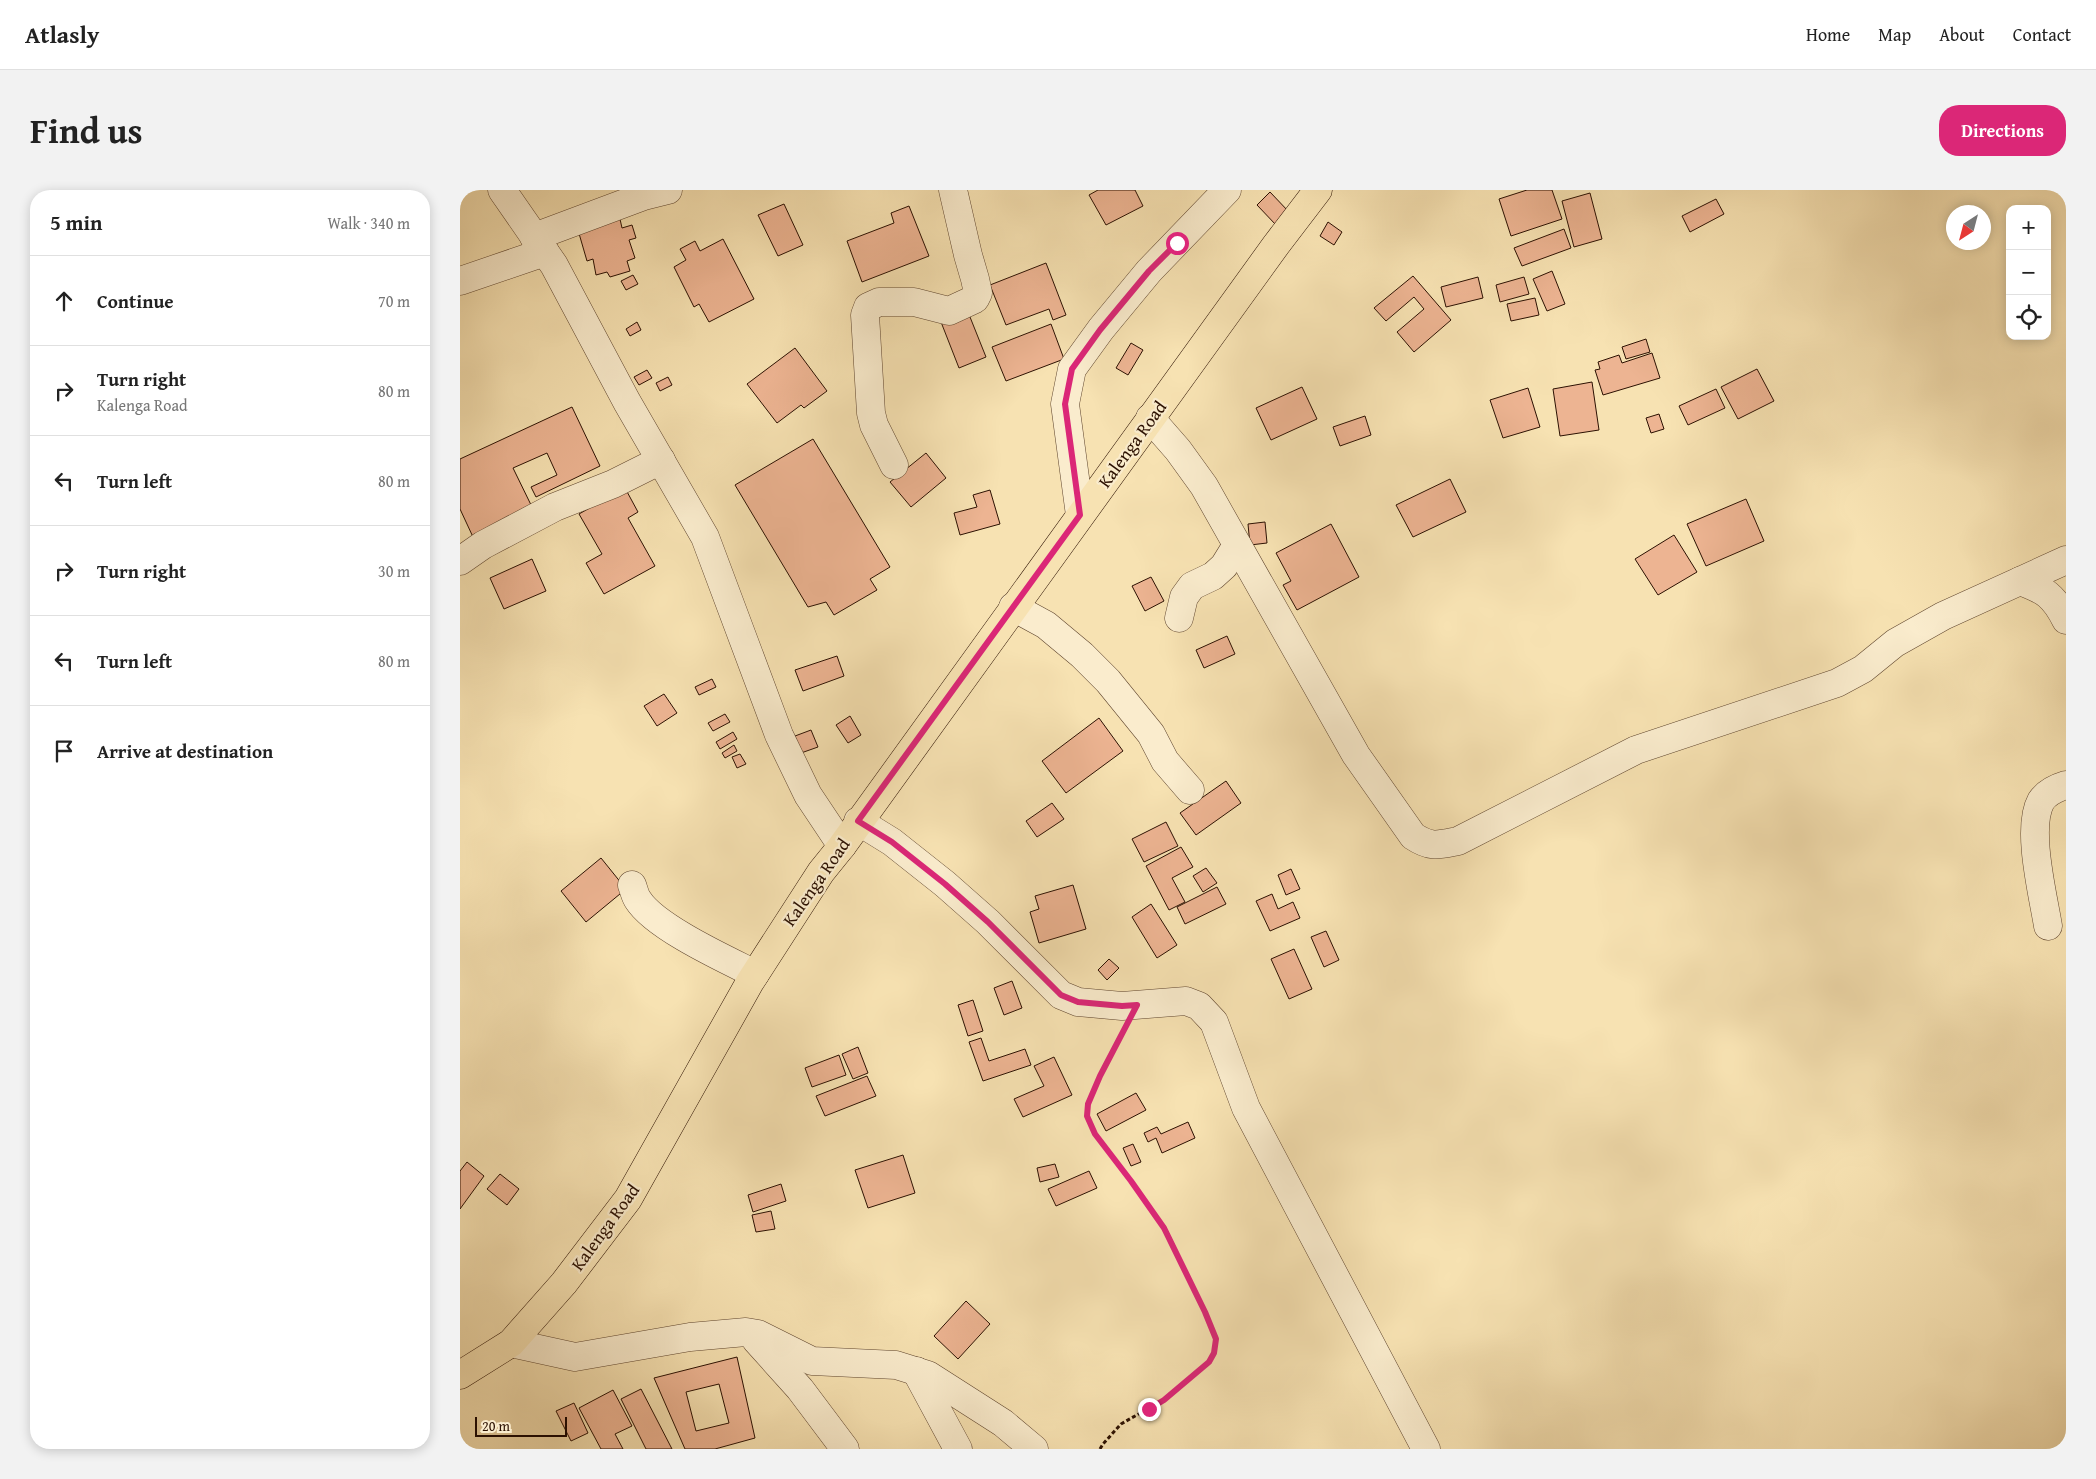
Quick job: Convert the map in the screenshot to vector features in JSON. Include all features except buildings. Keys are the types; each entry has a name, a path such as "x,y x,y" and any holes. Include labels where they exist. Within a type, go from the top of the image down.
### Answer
{"main road":[{"name":"Kalenga Road","path":"460,1375 511,1343 564,1283 628,1199 755,974 821,872 842,846 858,821 1150,418 1318,190"}],"street":[{"path":"502,190 554,265 627,402 705,538 779,735 808,795 842,846"},
{"path":"460,281 644,196 668,190"},
{"path":"894,465 877,432 871,413 865,316 868,307 879,302 914,302 949,311 975,299 978,293 953,190"},
{"path":"1080,515 1065,404 1072,369 1100,330 1149,271 1227,190"},
{"path":"1150,418 1178,450 1204,486 1356,755 1413,836 1424,843 1438,846 1458,841 1636,750 1837,684 1862,669 1895,642 1943,616 2066,560"},
{"path":"460,561 484,545 555,507 613,484 661,460"},
{"path":"1179,618 1184,597 1192,586 1213,576 1224,566 1237,545"},
{"path":"2062,613 2059,582 2066,568"},
{"path":"2020,581 2038,587 2051,596 2062,613"},
{"path":"1013,607 1046,625 1082,654 1108,680 1151,734 1165,761 1190,790"},
{"path":"2048,926 2034,832 2035,815 2042,800 2051,790 2066,785"},
{"path":"858,821 892,842 945,884 988,922 1061,995 1078,1002 1122,1006 1186,1001 1199,1006 1214,1022 1246,1108 1426,1449"},
{"path":"632,886 638,900 660,920 704,949 755,974"},
{"path":"750,1333 800,1389 845,1449"},
{"path":"511,1343 575,1357 690,1337 758,1334 812,1361 896,1365 928,1375 1003,1423 1034,1449"},
{"path":"916,1371 958,1449"}],"path":[{"path":"1100,1449 1121,1424 1164,1400 1209,1362 1214,1353 1216,1339 1164,1228 1095,1134 1087,1116 1088,1104 1100,1076 1137,1005"}],"route":[{"path":"1149,1409 1164,1400 1209,1362 1214,1353 1216,1339 1164,1228 1095,1134 1087,1116 1088,1104 1100,1076 1137,1005 1122,1006 1078,1002 1061,995 988,922 945,884 892,842 858,821 1080,515 1065,404 1072,369 1100,330 1149,271 1177,243"}]}
